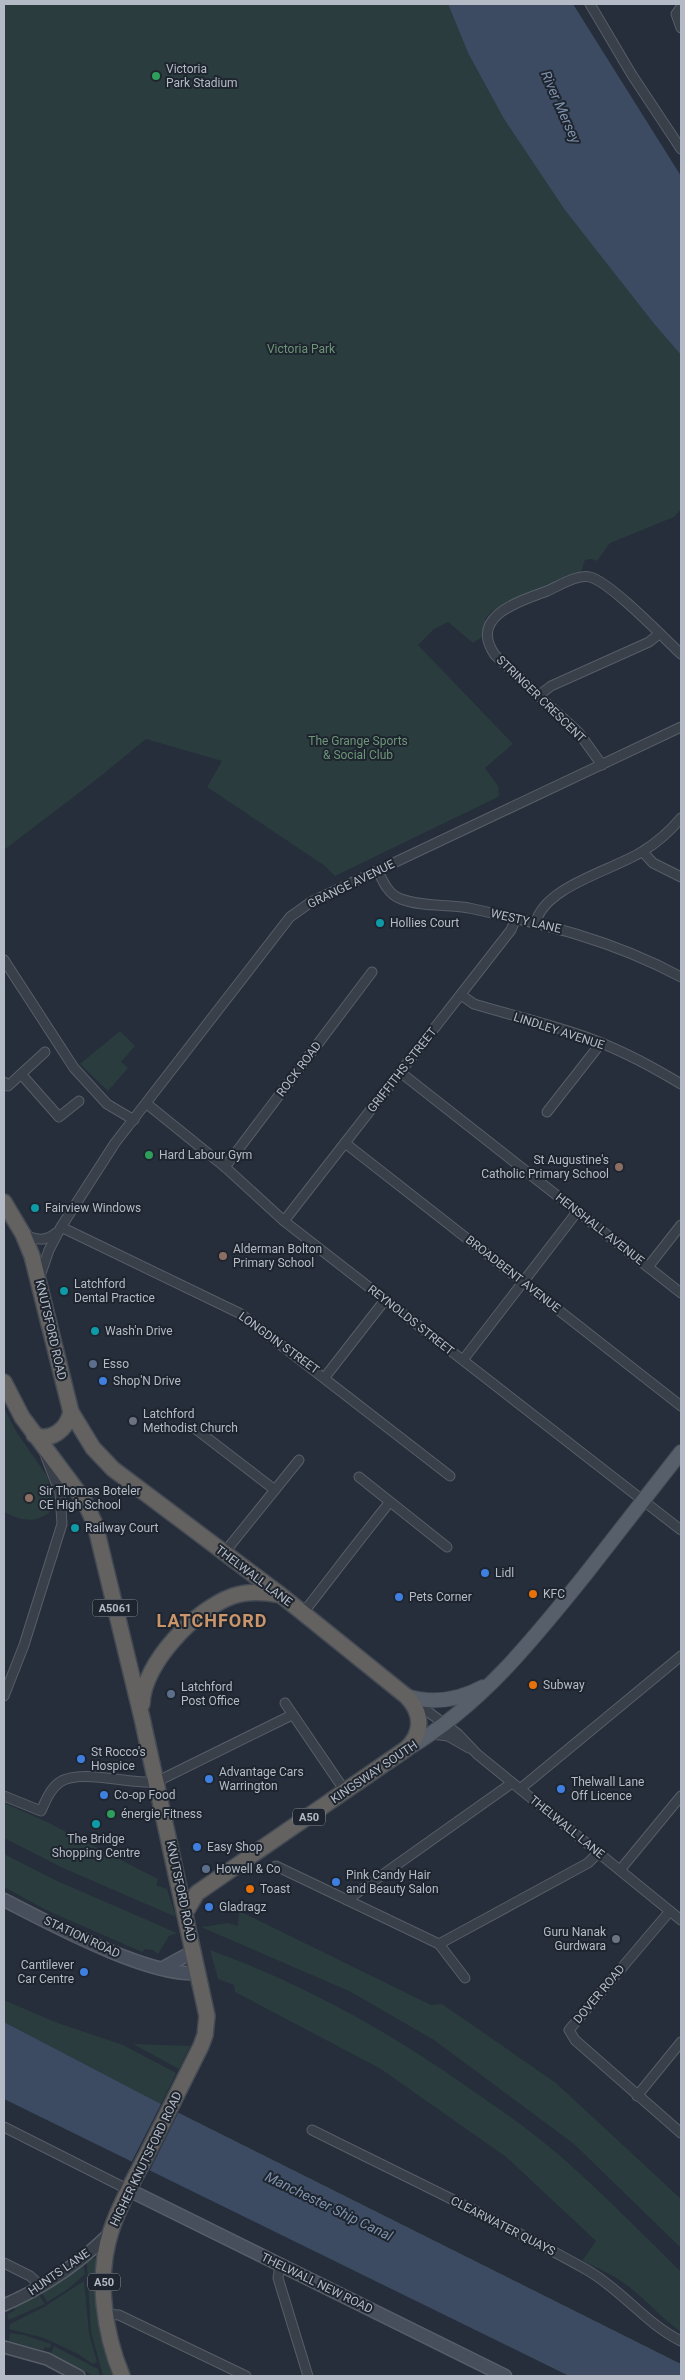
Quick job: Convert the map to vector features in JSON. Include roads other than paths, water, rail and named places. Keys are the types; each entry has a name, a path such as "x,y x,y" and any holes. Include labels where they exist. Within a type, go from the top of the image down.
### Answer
{"highway":[{"name":"KNUTSFORD ROAD","path":"4,1202 23,1234 39,1279 71,1412 100,1457"},
{"path":"4,1229 23,1234"},
{"name":"KNUTSFORD ROAD","path":"4,1382 22,1417 84,1500 95,1524 142,1718 199,1973 207,2016 206,2035"},
{"path":"37,1439 59,1432 66,1427 71,1412"},
{"name":"THELWALL LANE","path":"100,1457 113,1469 282,1596 406,1696 417,1710 419,1721 417,1735 406,1750"},
{"name":"KNUTSFORD ROAD","path":"142,1718 144,1686 148,1675 169,1647 198,1618 234,1596 257,1593 282,1596"},
{"name":"KINGSWAY SOUTH","path":"185,1913 197,1893 256,1855 406,1750"},
{"path":"176,1870 192,1885 205,1886 211,1884"},
{"name":"HIGHER KNUTSFORD ROAD","path":"122,2376 112,2348 105,2314 104,2280 111,2232 206,2035"}],"main road":[{"name":"KINGSWAY SOUTH","path":"406,1750 432,1734 467,1707 548,1621 681,1452"},
{"name":"KINGSWAY SOUTH","path":"406,1696 423,1700 448,1699 468,1694 490,1683"},
{"name":"STATION ROAD","path":"4,1900 120,1955 178,1973 199,1973"},
{"path":"163,1968 194,1951"},
{"name":"THELWALL NEW ROAD","path":"130,2190 505,2376"}],"street":[{"path":"590,4 632,75 681,149"},
{"path":"681,7 676,14 681,28"},
{"name":"STRINGER CRESCENT","path":"602,765 585,739 501,661 488,644 488,632 492,621 499,613 514,604 578,578 591,577 613,591 681,654"},
{"path":"538,696 550,686 649,642 659,634"},
{"name":"GRANGE AVENUE","path":"39,1279 49,1250 107,1155 285,922 311,902 681,727"},
{"path":"536,922 542,908 558,894 643,852 665,836 681,818"},
{"path":"643,852 653,863 681,877"},
{"name":"WESTY LANE","path":"378,871 388,889 403,900 460,906 536,922 600,941 644,958 681,977"},
{"name":"GRIFFITHS STREET","path":"284,1221 511,930 516,918"},
{"path":"4,960 74,1068 107,1104 134,1120"},
{"name":"ROCK ROAD","path":"225,1167 372,972"},
{"name":"LINDLEY AVENUE","path":"461,995 474,1004 575,1033 602,1043 639,1060 681,1084"},
{"path":"547,1112 602,1043"},
{"path":"4,1082 8,1086 46,1052"},
{"name":"HENSHALL AVENUE","path":"400,1072 681,1293"},
{"path":"21,1074 59,1118 79,1101"},
{"name":"REYNOLDS STREET","path":"147,1104 225,1167 284,1221 681,1530"},
{"name":"BROADBENT AVENUE","path":"345,1143 681,1406"},
{"path":"463,1360 577,1212"},
{"path":"648,1267 681,1225"},
{"name":"GRANGE AVENUE","path":"23,1234 34,1239 45,1240 62,1227"},
{"name":"LONGDIN STREET","path":"62,1227 241,1314 450,1476"},
{"path":"326,1378 385,1300"},
{"path":"197,1430 274,1490"},
{"path":"4,1696 24,1645 62,1524 60,1493 37,1439"},
{"path":"224,1553 299,1460"},
{"path":"359,1478 447,1547"},
{"path":"303,1613 325,1586 334,1570 389,1503"},
{"path":"520,1789 681,1656"},
{"name":"THELWALL LANE","path":"406,1696 462,1737 472,1749 512,1783 681,1920"},
{"path":"285,1703 345,1791"},
{"path":"4,1796 41,1811 49,1794 60,1782 70,1778 81,1776 143,1784 156,1782 292,1715"},
{"path":"432,1734 448,1736 472,1749"},
{"path":"347,1900 512,1783"},
{"path":"620,1870 681,1796"},
{"path":"438,1944 588,1863 598,1853"},
{"path":"276,1866 438,1944 465,1978"},
{"name":"DOVER ROAD","path":"670,1911 569,2030 575,2040 681,2133"},
{"path":"637,2096 681,2042"},
{"path":"4,2128 130,2190"},
{"name":"CLEARWATER QUAYS","path":"312,2130 414,2180 589,2271 622,2296 653,2324 681,2341"},
{"name":"HUNTS LANE","path":"4,2305 41,2286 84,2256 111,2232"},
{"path":"4,2263 30,2276 41,2286"},
{"path":"280,2265 278,2278 308,2376"},
{"path":"105,2314 119,2315 246,2376"},
{"path":"4,2347 47,2359 79,2376"}],"water":[{"name":"River Mersey","path":"448,4 573,4 681,176 681,355 655,325 565,210 504,119 468,53"},
{"name":"Manchester Ship Canal","path":"4,2022 161,2104 681,2364 681,2376 569,2376 4,2099"}],"place":[{"name":"Victoria Park Stadium","path":"156,76"},
{"name":"Hollies Court","path":"380,923"},
{"name":"Hard Labour Gym","path":"149,1155"},
{"name":"St Augustine's Catholic Primary School","path":"619,1167"},
{"name":"Fairview Windows","path":"35,1208"},
{"name":"Alderman Bolton Primary School","path":"223,1256"},
{"name":"Latchford Dental Practice","path":"64,1291"},
{"name":"Wash'n Drive","path":"95,1331"},
{"name":"Esso","path":"93,1364"},
{"name":"Shop'N Drive","path":"103,1381"},
{"name":"Latchford Methodist Church","path":"133,1421"},
{"name":"Sir Thomas Boteler CE High School","path":"29,1498"},
{"name":"Railway Court","path":"75,1528"},
{"name":"Lidl","path":"485,1573"},
{"name":"KFC","path":"533,1594"},
{"name":"Pets Corner","path":"399,1597"},
{"name":"Subway","path":"533,1685"},
{"name":"Latchford Post Office","path":"171,1694"},
{"name":"St Rocco's Hospice","path":"81,1759"},
{"name":"Advantage Cars Warrington","path":"209,1779"},
{"name":"Thelwall Lane Off Licence","path":"561,1789"},
{"name":"Co-op Food","path":"104,1795"},
{"name":"énergie Fitness","path":"111,1814"},
{"name":"The Bridge Shopping Centre","path":"96,1824"},
{"name":"Easy Shop","path":"197,1847"},
{"name":"Howell & Co","path":"206,1869"},
{"name":"Pink Candy Hair and Beauty Salon","path":"336,1882"},
{"name":"Toast","path":"250,1889"},
{"name":"Gladragz","path":"209,1907"},
{"name":"Guru Nanak Gurdwara","path":"616,1939"},
{"name":"Cantilever Car Centre","path":"84,1972"}],"district":[{"name":"LATCHFORD","path":"212,1620"}],"park label":[{"name":"Victoria Park","path":"301,349"},
{"name":"The Grange Sports & Social Club","path":"358,748"}]}
